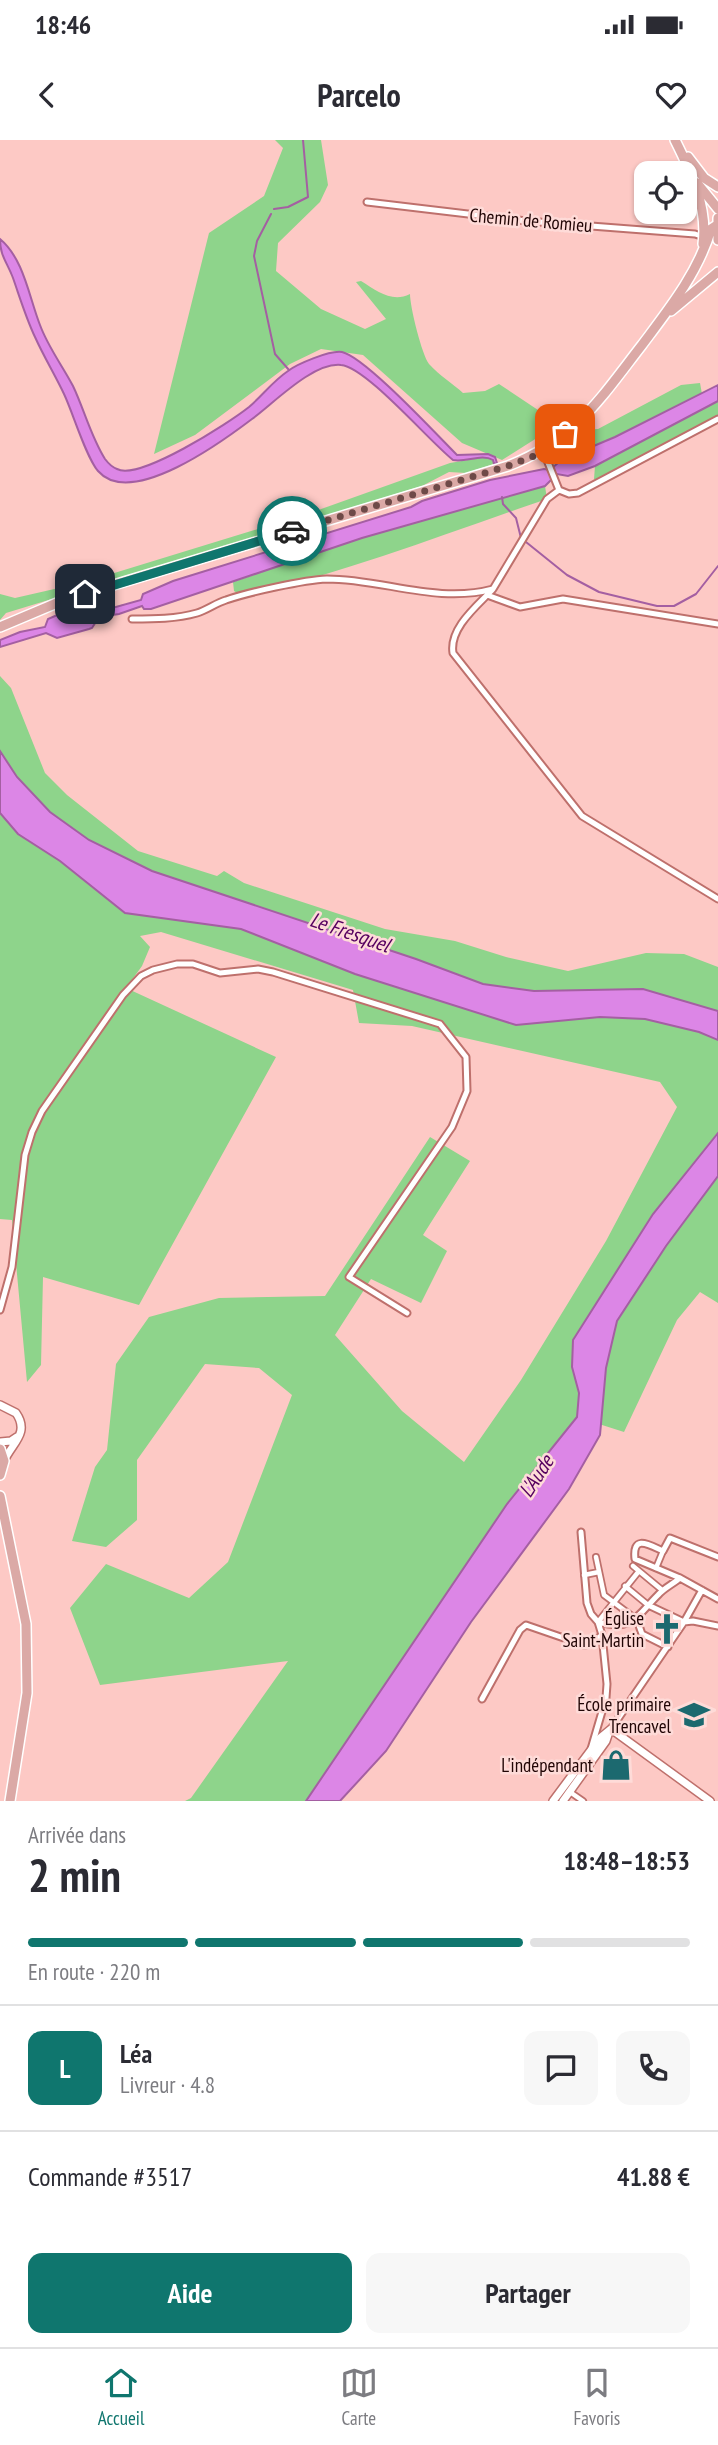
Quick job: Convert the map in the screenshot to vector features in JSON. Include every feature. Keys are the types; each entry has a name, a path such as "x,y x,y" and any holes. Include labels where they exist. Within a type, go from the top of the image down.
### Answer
{"main road":[{"path":"675,140 685,161"},
{"path":"675,140 704,178 718,187"},
{"path":"697,183 718,209"},
{"path":"697,190 708,237"},
{"path":"0,627 64,600 508,466 543,450 565,434 608,392 693,274 711,229 718,220"},
{"path":"662,319 718,272"},
{"path":"0,1449 4,1461 0,1475"},
{"path":"0,1496 26,1624 27,1693 10,1801"},
{"path":"0,1524 7,1537"}],"street":[{"name":"Chemin de Romieu","path":"367,202 526,221 708,237"},
{"path":"559,490 569,494 578,493 718,419"},
{"path":"543,450 559,490"},
{"path":"559,490 547,499 492,589 457,629 452,643 453,653 582,816 718,899"},
{"path":"132,619 165,619 198,613 227,600 325,579 442,594 476,593 492,589"},
{"path":"487,595 520,607 563,599 718,624"},
{"path":"0,1310 12,1268 25,1155 42,1111 122,995 141,976 177,964 193,964 220,973 258,969 273,972 440,1024 466,1057 467,1091 452,1127 349,1277 407,1313"},
{"path":"0,1405 16,1413 22,1427 21,1436 4,1461"},
{"path":"0,1442 11,1441 22,1427"},
{"path":"562,1801 593,1752 607,1684 602,1635 587,1603 581,1532"},
{"path":"645,1575 654,1567 670,1538 718,1557"},
{"path":"662,1590 639,1571 634,1562 634,1553 642,1543 648,1543 663,1551"},
{"path":"596,1558 604,1595 637,1620 642,1634 668,1647"},
{"path":"634,1562 680,1578 718,1599"},
{"path":"598,1622 639,1571"},
{"path":"584,1575 599,1572"},
{"path":"598,1622 613,1626 626,1625 637,1620 662,1590 680,1578"},
{"path":"625,1586 648,1605 684,1622 718,1626"},
{"path":"553,1801 593,1752 606,1741 611,1729 668,1647 702,1590"},
{"path":"482,1699 520,1630 526,1625 584,1645 591,1644 602,1635"},
{"path":"611,1729 710,1801"},
{"path":"569,1792 583,1801"}],"green space":[{"path":"275,140 321,140 328,185 320,202 278,243 276,271 321,309 365,329 386,319 356,282 361,281 391,296 410,294 423,351 429,364 437,372 463,393 485,391 499,384 559,424 502,460 462,443 363,355 321,349 290,364 195,435 154,454 209,233 264,196 283,148"},
{"path":"700,383 702,394 556,465 550,463 571,426 583,430 598,429 681,385"},
{"path":"718,401 718,419 602,480 594,479 595,466"},
{"path":"492,458 494,464 466,473 449,472 422,486 6,613 0,620 0,594 15,598 85,582 310,513 450,463"},
{"path":"545,486 547,499 396,552 281,587 242,596 234,591 233,582 362,538"},
{"path":"0,676 11,688 45,773 67,795 138,851 217,876 224,871 244,883 385,929 455,941 506,957 568,971 646,953 684,954 718,967 718,1303 700,1292 677,1320 624,1432 577,1417 507,1504 306,1801 185,1801 191,1798 288,1661 100,1685 70,1608 106,1564 189,1598 228,1562 292,1395 259,1368 205,1364 137,1460 137,1520 106,1547 72,1541 95,1467 107,1450 116,1364 149,1317 219,1298 325,1296 430,1137 470,1161 423,1235 447,1251 421,1303 371,1279 335,1335 402,1411 464,1462 521,1380 606,1241 677,1107 660,1082 412,1026 359,1023 353,990 161,932 140,936 150,947 142,966 126,988 276,1057 139,1305 43,1277 41,1365 27,1382 12,1220 0,1219"}],"water":[{"path":"0,239 15,257 43,333 73,386 100,450 107,462 117,469 144,467 184,449 249,407 292,368 337,352 353,357 367,367 457,455 488,454 495,457 497,463 494,464 493,460 484,457 453,460 366,378 341,365 318,370 306,377 220,442 176,468 132,482 113,481 98,471 89,456 64,394 29,323 3,255"},
{"path":"718,385 718,401 595,466 568,476 557,474 545,486 362,538 151,609 144,609 142,606 99,617 89,629 57,638 46,633 0,647 0,640 20,632 45,627 48,619 55,616 84,607 98,612 141,600 143,594 173,581 411,507 422,501 490,480 550,470 559,462"},
{"path":"0,751 17,777 50,812 89,840 152,871 483,984 534,991 643,989 718,1011 718,1040 699,1032 645,1019 600,1017 516,1025 355,974 241,929 125,913 60,861 18,834 0,813"},
{"name":"L'Aude","path":"718,1133 718,1176 666,1246 617,1321 606,1368 600,1435 569,1489 471,1622 386,1751 340,1801 306,1801 507,1504 577,1417 579,1393 572,1367 573,1340 653,1214"}],"waterway":[{"path":"274,209 288,207 308,197 303,140"},
{"path":"271,214 257,241 254,256 275,354 289,370"},
{"path":"502,497 503,504 516,518 521,538 567,575 599,592 657,606 674,606 696,594 718,566"}],"way so far":[{"path":"292,531 508,466 534,456 565,434"}],"place":[{"name":"Église Saint-Martin","path":"667,1629"},
{"name":"École primaire Trencavel","path":"694,1715"},
{"name":"L'indépendant","path":"616,1765"}],"route":[{"path":"85,594 292,531"}],"water label":[{"name":"Le Fresquel","path":"350,932"}]}
